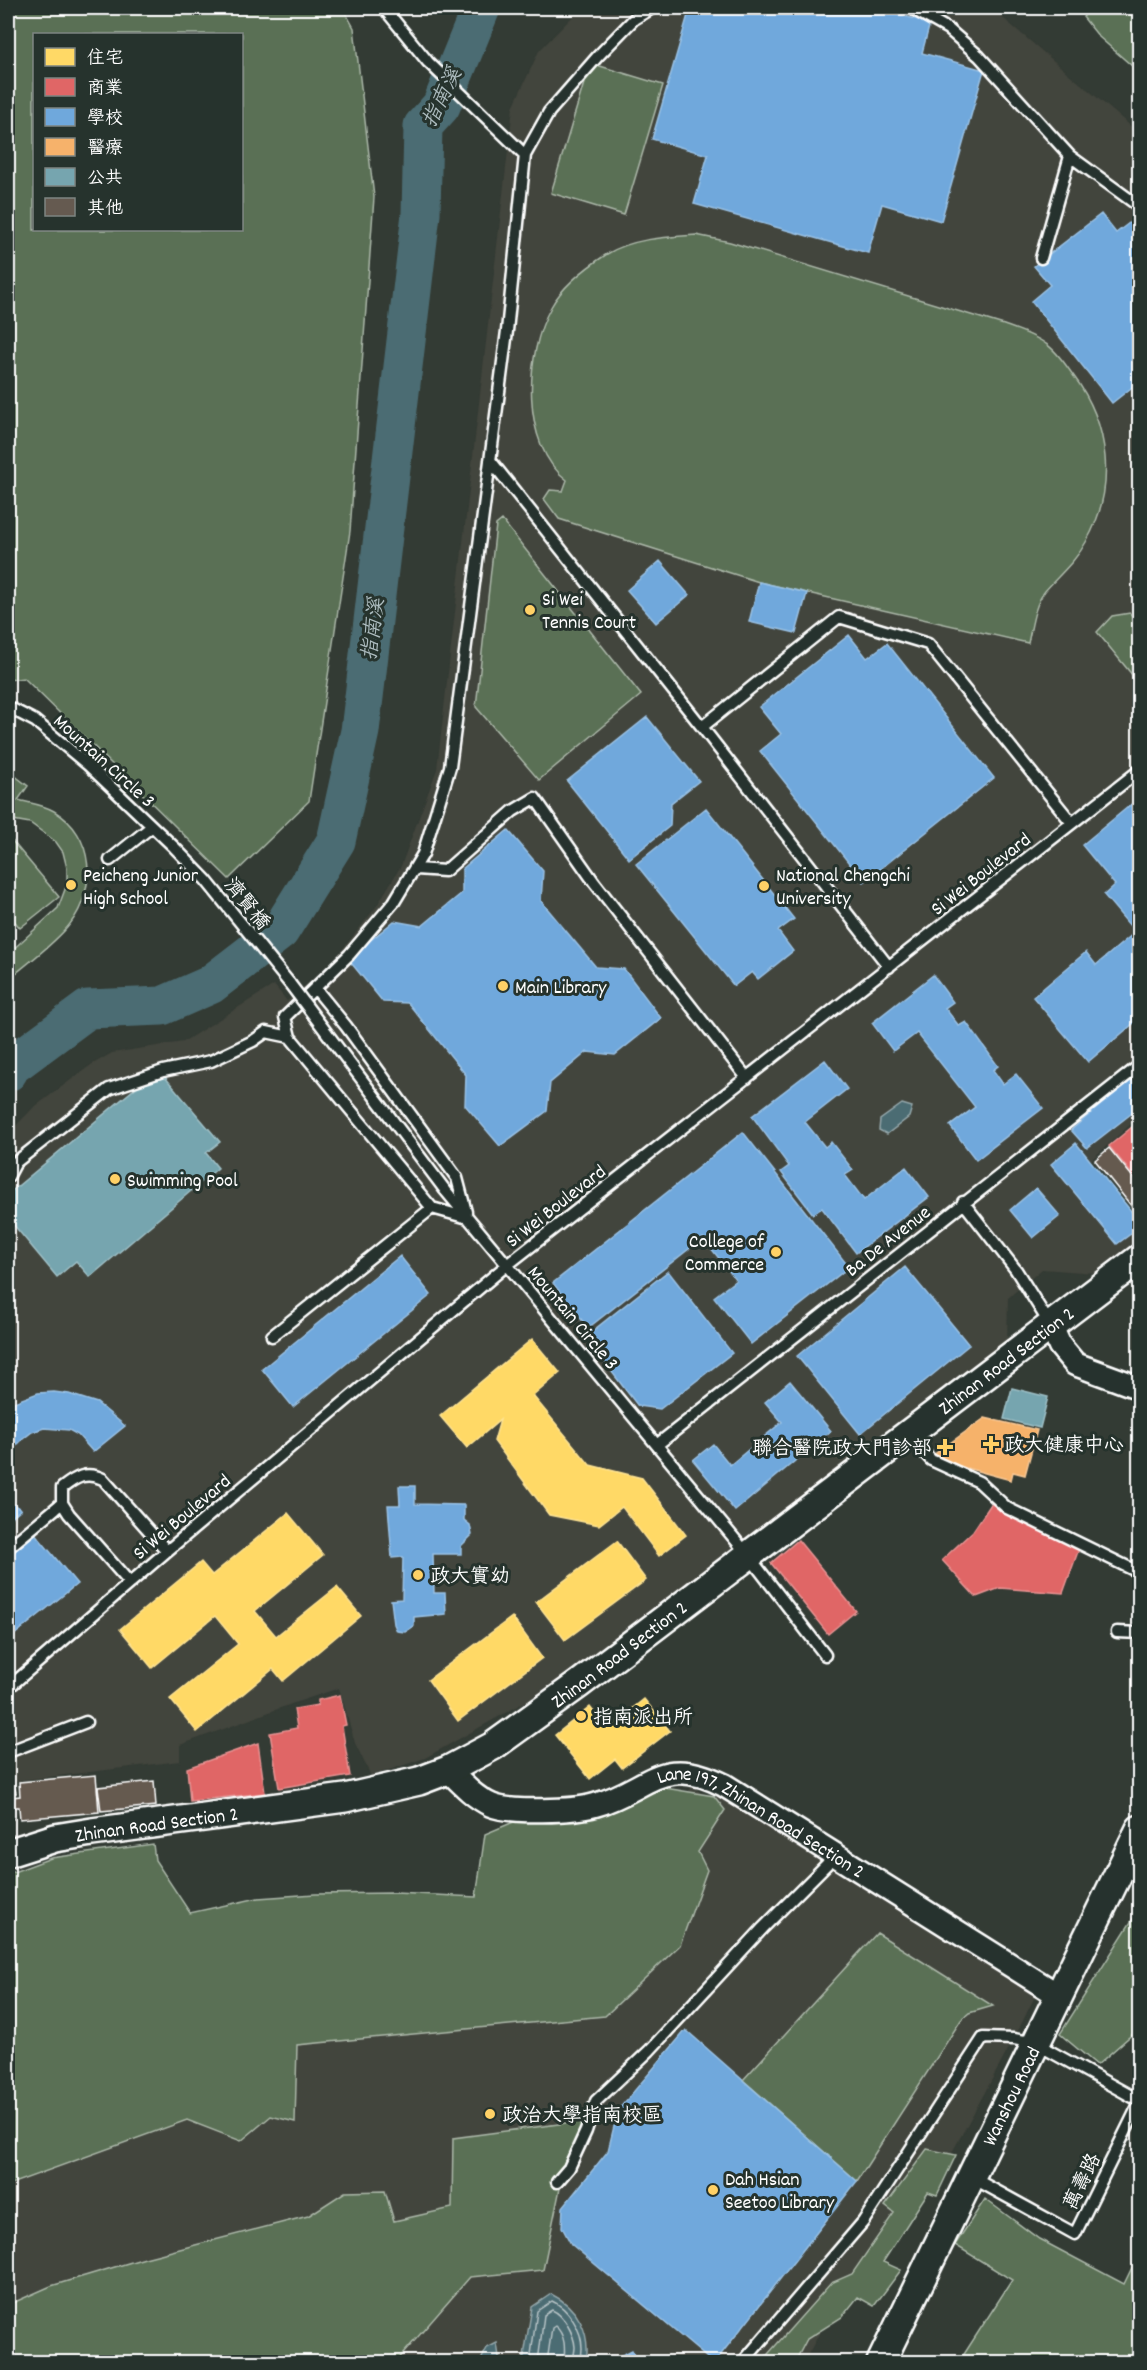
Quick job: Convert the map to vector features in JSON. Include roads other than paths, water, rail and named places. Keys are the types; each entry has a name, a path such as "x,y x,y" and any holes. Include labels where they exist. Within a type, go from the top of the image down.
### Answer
{"street":[{"name":"Zhinan Road Section 2","path":"8,1853 55,1838 345,1798 410,1783 448,1770 487,1750 517,1730 1140,1258"},
{"path":"1051,1326 1060,1346 1075,1364 1140,1388"},
{"name":"Lane 197, Zhinan Road Section 2","path":"448,1770 483,1801 493,1806 515,1810 581,1808 597,1805 655,1776 672,1773 692,1773 708,1777 837,1855 1058,1995"},
{"name":"Wanshou Road","path":"880,2362 1140,1828"}],"lane":[{"path":"384,8 428,62 525,155"},
{"path":"468,1218 432,1208 290,1036 285,1017 349,955 394,902 423,854 450,766 507,331 525,155 549,112 634,19 652,8"},
{"path":"911,8 948,29 979,56 1070,156 1140,207"},
{"path":"1041,258 1070,156"},
{"path":"490,460 889,967"},
{"path":"702,728 838,617 928,644 1072,823"},
{"name":"Mountain Circle 3","path":"8,707 35,721 88,765 174,847"},
{"name":"Si Wei Boulevard","path":"8,1688 167,1551 507,1266 1139,770"},
{"path":"416,869 445,872 513,812 535,798 594,882 747,1078"},
{"path":"110,860 152,827"},
{"name":"濟賢橋","path":"174,847 206,880 290,984"},
{"name":"Mountain Circle 3","path":"290,984 445,1190 658,1444 825,1655"},
{"path":"315,988 346,1026 457,1178 468,1218"},
{"path":"8,1177 16,1162 109,1089 163,1071 211,1061 253,1041 266,1032 290,1036"},
{"name":"Ba De Avenue","path":"658,1444 1140,1065"},
{"path":"963,1202 1016,1270 1051,1326"},
{"path":"272,1335 432,1208"},
{"path":"908,1435 931,1460 979,1482 1006,1508 1140,1574"},
{"path":"130,1583 62,1503 62,1488 77,1476 94,1474 103,1479 167,1551"},
{"path":"8,1548 62,1503"},
{"path":"1117,1632 1140,1633"},
{"path":"8,1752 86,1722"},
{"path":"557,2182 569,2168 586,2131 596,2101 650,2051 762,1928 837,1855"},
{"path":"743,2362 863,2222 983,2038 1014,2039 1035,2043"},
{"name":"萬壽路","path":"970,2177 1075,2234 1140,2101 1035,2043"}],"water":[{"path":"902,1104 912,1107 909,1117 887,1134 879,1130 880,1120"},
{"path":"551,2294 569,2306 580,2322 586,2341 586,2362 523,2362 532,2307"},
{"path":"497,2343 499,2357 503,2362 480,2362 487,2348"}],"waterway":[{"name":"指南溪","path":"8,1072 11,1066 88,1009 162,1006 210,985 280,931 336,841 360,731 421,214 423,126 441,106 481,8"}],"place":[{"name":"Si Wei Tennis Court","path":"530,610"},
{"name":"Peicheng Junior High School","path":"71,885"},
{"name":"National Chengchi University","path":"764,886"},
{"name":"Main Library","path":"503,986"},
{"name":"Swimming Pool","path":"115,1179"},
{"name":"College of Commerce","path":"776,1252"},
{"name":"政大健康中心","path":"991,1444"},
{"name":"聯合醫院政大門診部","path":"945,1447"},
{"name":"政大實幼","path":"418,1575"},
{"name":"指南派出所","path":"581,1716"},
{"name":"政治大學指南校區","path":"490,2114"},
{"name":"Dah Hsian Seetoo Library","path":"713,2190"}]}
